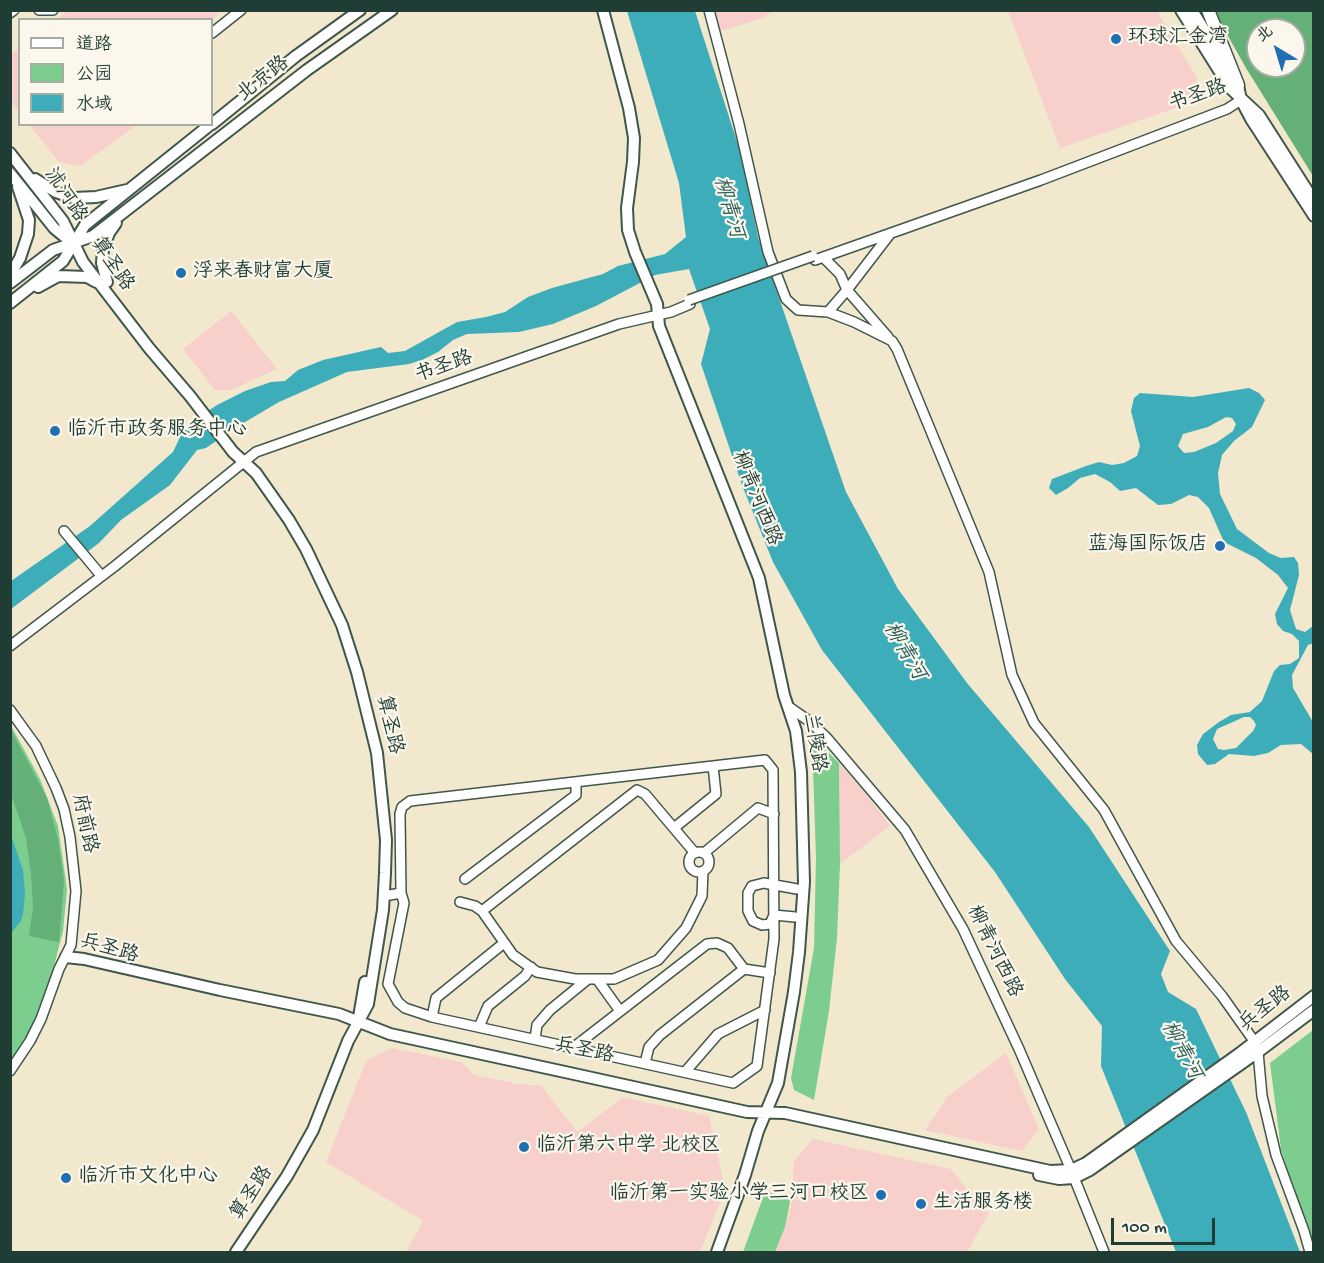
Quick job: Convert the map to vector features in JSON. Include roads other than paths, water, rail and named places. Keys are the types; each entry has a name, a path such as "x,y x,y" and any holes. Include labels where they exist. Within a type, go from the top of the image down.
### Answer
{"highway":[{"path":"1208,10 1238,85"}],"main road":[{"name":"北京路","path":"213,122 296,56 360,10"},
{"name":"北京路","path":"10,283 53,250 93,237 307,70 392,10"},
{"name":"柳青河西路","path":"603,10 629,108 634,138 627,208 628,230 651,292 653,305 666,324 676,348 765,576 790,694 789,707"},
{"path":"1181,10 1230,88 1259,116 1314,201"},
{"path":"1192,10 1238,85 1241,100 1314,216"},
{"name":"北京路","path":"12,301 63,261 85,225 209,126"},
{"name":"沭河路","path":"10,153 63,221 73,243"},
{"path":"26,173 56,192 74,198 96,197 130,189"},
{"path":"10,275 20,258 28,234 29,220 14,177"},
{"name":"沭河路","path":"14,177 54,228 73,243"},
{"path":"12,301 58,276 87,277 104,284 103,249 109,233 125,212"},
{"name":"算圣路","path":"73,243 88,258 149,348 193,394 229,441 233,452 256,473 306,549 342,625 357,672 377,753 386,840 384,896 369,1004 348,1041 313,1130 287,1176 236,1252"},
{"name":"算圣路","path":"243,1252 286,1189 319,1133 355,1042 360,1003 370,960 380,841 371,754 351,674 336,628 300,552 250,477 245,461"},
{"name":"兰陵路","path":"724,1252 765,1132 766,1113 787,992 797,889 796,814 789,707"},
{"name":"兰陵路","path":"717,1252 745,1175 758,1131 778,1083 794,992 802,922 804,842 801,772 796,731 789,707"},
{"name":"兵圣路","path":"66,957 130,976 320,1018 378,1024 566,1067 749,1104 766,1113 784,1113 1042,1170 1073,1174"},
{"name":"兵圣路","path":"1243,1057 1254,1041 1314,996"},
{"name":"兵圣路","path":"1243,1057 1258,1052 1314,1010"},
{"path":"1073,1174 1090,1170 1115,1148 1243,1057"}],"street":[{"path":"39,10 53,10"},
{"path":"213,32 241,10"},
{"path":"709,10 739,124 765,242 786,298 798,310 828,312 892,342"},
{"name":"书圣路","path":"10,640 99,573 235,463 643,322 669,307 890,234 1227,109 1241,100"},
{"name":"书圣路","path":"817,258 1241,100"},
{"path":"828,312 890,234"},
{"path":"817,258 840,274 847,290 892,342 907,369 989,572 1012,675 1034,723 1104,810 1176,941 1222,996 1254,1041 1258,1052 1262,1096 1276,1155 1310,1252"},
{"name":"书圣路","path":"10,646 115,566 245,461"},
{"path":"65,533 99,573"},
{"name":"柳青河西路","path":"789,707 809,721 833,744 905,830 963,929 1019,1049 1104,1252"},
{"name":"府前路","path":"10,710 36,746 57,788 70,837 76,891 71,945 59,969 41,1019 30,1041 10,1071"},
{"name":"府前路","path":"10,720 31,749 58,810 70,891 66,957 61,981 35,1044 10,1081"},
{"path":"765,760 773,770 774,939 770,973 757,1066 733,1083 432,1017 405,1008 398,1002 388,984 404,903 401,893 400,814 402,807 410,801 576,782 765,760"},
{"path":"674,828 716,794 713,766"},
{"path":"465,879 576,795 576,782"},
{"path":"460,902 475,906 482,911 513,955 537,972 575,980 614,979 658,960 686,928 702,896 703,871 709,862 674,828 645,794 637,790 482,911"},
{"path":"703,871 694,871 689,865 690,857 758,807 774,814"},
{"path":"774,915 770,924 762,925 753,921 748,911 748,893 752,886 764,883 797,889"},
{"path":"384,896 401,893"},
{"path":"774,915 795,917"},
{"path":"432,1017 436,998 504,943"},
{"path":"574,1047 707,945 717,943 728,948 744,969 770,973"},
{"path":"479,1027 488,1006 525,976 531,967"},
{"path":"645,1063 649,1047 660,1035 744,969"},
{"path":"592,979 620,1011"},
{"path":"535,1039 537,1024 550,1010 592,979"},
{"path":"685,1071 718,1034 765,1010"}],"water":[{"name":"柳青河","path":"627,11 695,11 740,151 758,237 846,492 898,589 967,683 1089,827 1170,951 1161,974 1168,992 1196,1009 1246,1112 1300,1252 1176,1252 1101,1066 1102,1026 1065,979 995,872 822,650 773,562 742,485 701,364 710,329 689,269 655,275 596,306 553,324 519,332 467,334 453,340 438,352 422,360 409,364 347,372 279,402 206,448 197,450 170,485 121,520 99,543 11,609 11,581 90,526 173,452 182,433 193,421 217,405 245,391 271,382 285,381 298,370 323,360 381,347 388,353 405,351 457,322 505,312 528,297 552,288 603,274 618,266 665,254 686,237 679,183"},
{"path":"1249,388 1259,393 1265,400 1252,427 1234,441 1222,455 1218,473 1220,494 1237,529 1269,553 1281,558 1294,557 1298,563 1299,575 1290,610 1296,629 1305,632 1313,626 1314,643 1308,645 1292,675 1293,688 1313,722 1313,754 1301,744 1281,745 1268,753 1254,756 1229,754 1215,764 1207,765 1198,754 1197,745 1203,734 1231,715 1250,712 1262,701 1274,671 1280,665 1290,664 1299,658 1299,641 1292,634 1283,631 1277,624 1275,614 1288,588 1278,575 1256,558 1224,542 1209,508 1198,497 1189,495 1171,504 1158,505 1136,488 1120,491 1110,482 1095,474 1080,478 1056,495 1049,488 1052,479 1086,466 1099,462 1112,465 1124,463 1137,456 1140,446 1131,411 1134,398 1140,393 1193,397","holes":["1226,417 1232,418 1236,424 1233,431 1216,443 1194,452 1184,453 1178,446 1183,434 1208,427","1244,717 1250,717 1254,721 1256,725 1253,731 1236,748 1218,749 1213,739 1217,729"]},
{"path":"10,832 23,870 25,894 21,921 11,933"}],"place":[{"name":"环球汇金湾","path":"1116,39"},
{"name":"浮来春财富大厦","path":"181,273"},
{"name":"临沂市政务服务中心","path":"55,431"},
{"name":"蓝海国际饭店","path":"1220,546"},
{"name":"临沂第六中学 北校区","path":"524,1147"},
{"name":"临沂市文化中心","path":"66,1178"},
{"name":"临沂第一实验小学三河口校区","path":"881,1195"},
{"name":"生活服务楼","path":"921,1204"}]}
